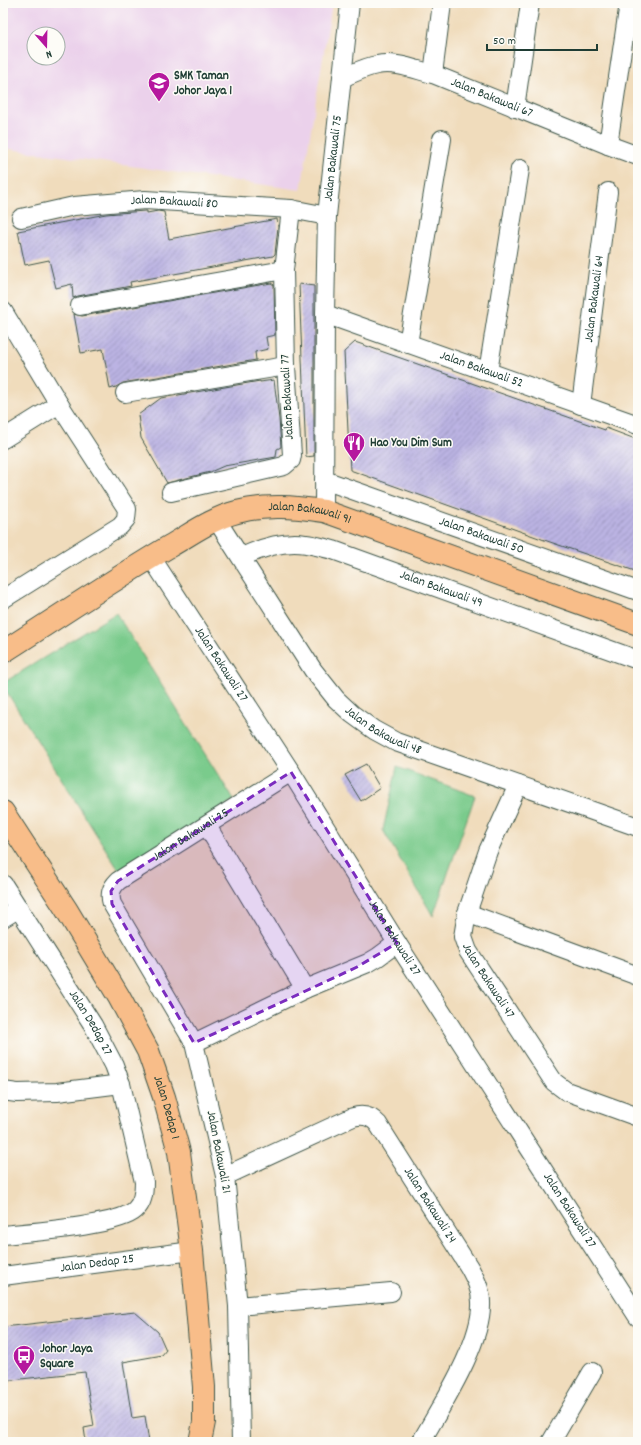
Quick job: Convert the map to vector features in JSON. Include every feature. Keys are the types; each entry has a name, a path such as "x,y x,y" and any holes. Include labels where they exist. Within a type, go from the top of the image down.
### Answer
{"main road":[{"name":"Jalan Bakawali 91","path":"3,652 151,557 216,519 236,512 257,507 270,506 296,507 324,511 638,624"},
{"name":"Jalan Dedap 1","path":"3,812 119,997 148,1051 164,1097 179,1152 192,1251 204,1387 204,1422 200,1442"}],"street":[{"name":"Jalan Bakawali 75","path":"324,511 324,314 327,216 350,3"},
{"path":"433,74 442,3"},
{"path":"515,108 530,3"},
{"path":"608,145 629,3"},
{"name":"Jalan Bakawali 67","path":"342,78 378,64 389,64 433,74 638,156"},
{"path":"408,344 442,139"},
{"path":"488,372 520,169"},
{"name":"Jalan Bakawali 64","path":"581,405 608,192"},
{"name":"Jalan Bakawali 80","path":"21,218 74,206 144,200 291,210 327,216"},
{"name":"Jalan Bakawali 77","path":"171,492 284,466 291,460 292,455 286,366 284,270 291,210"},
{"path":"80,306 284,270"},
{"path":"3,311 7,329 59,404 127,509 126,519 120,526 3,599"},
{"name":"Jalan Bakawali 52","path":"324,314 638,425"},
{"path":"125,393 286,366"},
{"path":"3,439 59,404"},
{"name":"Jalan Bakawali 50","path":"324,480 638,591"},
{"name":"Jalan Bakawali 48","path":"216,519 314,670 336,699 352,714 374,730 396,742 638,828"},
{"name":"Jalan Bakawali 49","path":"242,557 268,546 285,544 304,543 333,550 638,660"},
{"name":"Jalan Bakawali 27","path":"151,557 291,772 398,943 638,1317"},
{"name":"Jalan Bakawali 25","path":"115,909 110,898 113,886 118,881 291,772"},
{"name":"Jalan Bakawali 47","path":"518,785 488,851 467,913 463,932 466,947 554,1082 566,1091 638,1117"},
{"path":"207,826 305,989"},
{"name":"Jalan Dedap 27","path":"3,884 93,1025 114,1065 121,1084 143,1177 144,1192 142,1201 136,1210 129,1216 84,1226 3,1236"},
{"path":"3,918 18,908"},
{"name":"Jalan Bakawali 21","path":"115,909 194,1043 226,1176 238,1306 241,1442"},
{"path":"467,913 638,976"},
{"path":"194,1043 305,989 368,963 398,943"},
{"path":"3,1090 17,1093 57,1092 121,1084"},
{"name":"Jalan Bakawali 24","path":"226,1176 353,1117 364,1116 374,1120 378,1124 469,1267 477,1281 480,1294 481,1314 478,1327 467,1356 421,1442"},
{"name":"Jalan Dedap 25","path":"3,1276 192,1251"},
{"path":"238,1306 391,1292"},
{"path":"551,1442 592,1372"}],"highlighted area":[{"path":"291,772 397,943 357,967 194,1043 112,904 111,891 118,881"}],"shaded area":[{"name":"SMK Taman Johor Jaya 1","path":"3,3 332,3 301,190 3,148"}],"green space":[{"path":"116,613 234,800 120,872 3,686 3,683"},
{"path":"397,767 475,796 433,916 383,830"}],"building":[{"path":"147,211 147,213 158,211 164,212 169,239 277,219 278,227 275,254 273,256 130,282 131,286 73,298 72,284 56,288 49,260 25,265 18,231 106,214"},
{"path":"271,283 274,285 275,335 266,337 268,349 255,352 256,360 123,383 110,389 103,349 81,353 74,314 82,316"},
{"path":"299,284 314,286 314,456 306,457"},
{"path":"355,342 605,430 606,428 638,440 638,572 350,470 344,352"},
{"path":"274,380 281,447 277,449 276,457 224,466 210,472 167,483 141,438 138,415 161,398 260,381"},
{"path":"366,764 380,788 361,801 345,775"},
{"name":"Johor Jaya Square","path":"135,1312 158,1332 166,1350 162,1355 123,1362 132,1418 145,1416 149,1442 86,1442 84,1428 94,1426 85,1372 3,1381 3,1327"}],"place":[{"name":"SMK Taman Johor Jaya 1","path":"159,102"},
{"name":"Hao You Dim Sum","path":"354,462"},
{"name":"Johor Jaya Square","path":"24,1376"}]}
